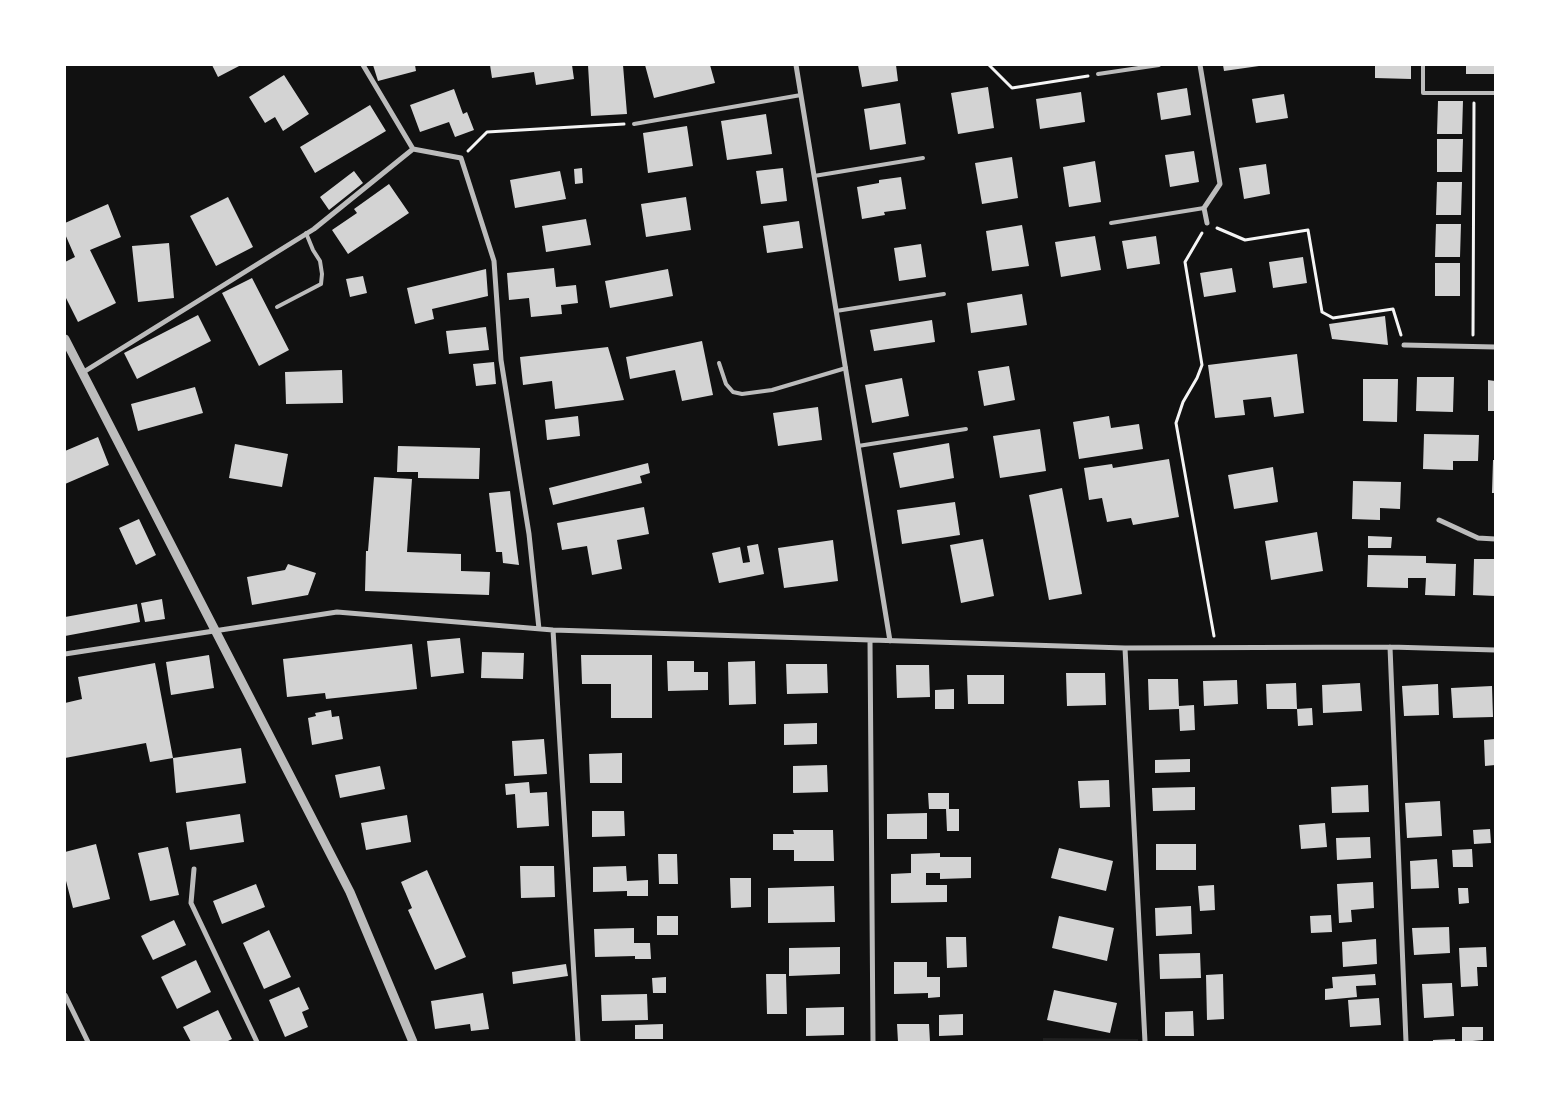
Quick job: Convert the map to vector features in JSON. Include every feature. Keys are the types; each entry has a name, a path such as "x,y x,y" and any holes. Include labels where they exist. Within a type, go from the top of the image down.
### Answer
{"street":[{"path":"363,65 413,149 461,158 494,261 501,360 529,534 539,629"},
{"path":"796,65 890,641"},
{"path":"1200,65 1220,184 1204,208 1207,223"},
{"path":"82,373 306,233 413,149"},
{"path":"65,339 350,892 413,1042"},
{"path":"1404,345 1495,347"},
{"path":"1439,520 1478,538 1495,539"},
{"path":"65,654 337,612 553,630 1125,648 1390,647 1495,650"},
{"path":"553,630 578,1042"},
{"path":"870,640 873,1042"},
{"path":"1390,647 1406,1042"},
{"path":"1125,648 1145,1042"},
{"path":"194,868 191,903 257,1042"},
{"path":"65,995 88,1042"}],"lane":[{"path":"1098,74 1159,65"},
{"path":"1423,65 1423,93 1495,93"},
{"path":"634,124 801,95"},
{"path":"814,176 923,158"},
{"path":"1111,223 1204,208"},
{"path":"277,307 321,284 320,261 306,233"},
{"path":"836,311 944,294"},
{"path":"719,363 726,384 733,392 742,394 772,390 846,368"},
{"path":"858,446 966,429"}],"path":[{"path":"989,65 1012,88 1098,74"},
{"path":"1473,346 1474,93"},
{"path":"461,158 487,132 634,124"},
{"path":"1216,648 1176,424 1183,402 1197,378 1202,364 1184,262 1207,223 1245,240 1308,230 1322,312 1333,318 1393,309 1404,345"}],"shaded area":[{"path":"1043,1038 1138,1039 1138,1042 1043,1042"}],"building":[{"path":"212,65 241,65 218,77"},
{"path":"373,65 415,65 416,71 378,81"},
{"path":"490,65 572,65 574,79 536,85 534,72 492,78"},
{"path":"588,65 623,65 627,114 591,116"},
{"path":"645,65 710,65 715,83 654,98"},
{"path":"858,65 896,65 898,81 862,87"},
{"path":"1223,65 1258,65 1259,66 1224,71"},
{"path":"1375,65 1411,65 1411,79 1375,78"},
{"path":"1466,65 1495,65 1495,74 1466,74"},
{"path":"284,75 309,114 283,131 275,117 265,123 249,97"},
{"path":"988,87 994,128 958,134 951,93"},
{"path":"1187,88 1191,115 1161,120 1157,93"},
{"path":"454,89 463,114 467,112 474,130 455,137 449,122 420,132 410,105"},
{"path":"1081,92 1085,122 1040,129 1036,99"},
{"path":"1284,94 1288,118 1256,123 1252,99"},
{"path":"1438,101 1463,101 1462,134 1437,134"},
{"path":"900,103 906,144 870,150 864,109"},
{"path":"370,105 386,131 315,173 300,147"},
{"path":"766,114 772,154 727,160 721,121"},
{"path":"687,126 693,166 648,173 643,133"},
{"path":"1437,139 1463,139 1462,172 1437,172"},
{"path":"1194,151 1199,182 1170,187 1165,155"},
{"path":"1012,157 1018,198 982,204 975,163"},
{"path":"1095,161 1101,202 1069,207 1063,167"},
{"path":"1266,164 1270,194 1244,199 1239,168"},
{"path":"582,168 583,183 575,184 574,169"},
{"path":"783,168 787,201 761,204 756,171"},
{"path":"354,171 363,183 329,210 320,197"},
{"path":"560,171 566,199 515,208 510,180"},
{"path":"901,177 906,209 884,212 885,215 862,219 857,187 879,183 879,180"},
{"path":"1437,182 1462,182 1461,215 1436,215"},
{"path":"389,184 409,213 348,254 332,230 357,213 354,209"},
{"path":"228,197 253,247 216,266 190,216"},
{"path":"686,197 691,230 646,237 641,204"},
{"path":"108,204 121,237 90,250 116,303 78,322 65,296 65,262 75,257 65,234 65,223"},
{"path":"586,219 591,245 546,252 542,226"},
{"path":"799,221 803,248 767,253 763,226"},
{"path":"1436,224 1461,224 1460,257 1435,257"},
{"path":"1022,225 1029,266 992,271 986,231"},
{"path":"1095,236 1101,270 1061,277 1055,242"},
{"path":"1156,236 1160,264 1127,269 1122,241"},
{"path":"169,243 174,298 138,302 132,246"},
{"path":"921,244 926,277 899,281 894,248"},
{"path":"1303,257 1307,283 1273,288 1269,262"},
{"path":"1435,263 1460,263 1460,296 1435,296"},
{"path":"554,268 556,287 576,285 578,303 561,305 562,314 531,317 529,298 509,300 507,273"},
{"path":"1232,268 1236,292 1204,297 1200,273"},
{"path":"486,269 488,296 432,309 434,319 415,324 407,288"},
{"path":"668,269 673,296 610,308 605,281"},
{"path":"363,276 367,293 350,297 346,279"},
{"path":"252,278 289,350 259,366 222,293"},
{"path":"1022,294 1027,325 971,333 967,303"},
{"path":"198,315 211,341 137,379 124,353"},
{"path":"1385,316 1388,345 1332,339 1329,324"},
{"path":"932,320 935,342 874,351 870,330"},
{"path":"486,327 489,350 449,354 446,331"},
{"path":"702,341 713,395 682,401 675,370 630,379 626,357"},
{"path":"608,347 624,400 555,409 552,381 523,385 520,357"},
{"path":"1297,354 1304,413 1274,417 1271,397 1243,400 1245,415 1215,418 1208,365"},
{"path":"494,362 496,384 476,386 473,364"},
{"path":"1009,366 1015,400 984,406 978,371"},
{"path":"342,370 343,403 286,404 285,372"},
{"path":"1417,377 1454,377 1453,412 1416,411"},
{"path":"902,378 909,416 872,423 865,385"},
{"path":"1363,379 1398,379 1397,422 1363,421"},
{"path":"1488,380 1495,381 1495,411 1488,411"},
{"path":"195,387 203,413 138,431 131,404"},
{"path":"818,407 822,440 778,446 773,413"},
{"path":"578,416 580,436 547,440 545,420"},
{"path":"1109,416 1111,428 1139,424 1143,449 1079,459 1073,422"},
{"path":"1040,429 1046,471 1000,478 993,436"},
{"path":"1424,434 1479,435 1478,461 1453,461 1453,470 1423,469"},
{"path":"98,437 109,465 65,484 65,451"},
{"path":"949,443 954,478 900,488 893,453"},
{"path":"235,444 288,454 282,487 229,478"},
{"path":"398,446 480,448 479,479 418,478 418,472 397,472"},
{"path":"1169,459 1179,517 1133,525 1131,518 1107,522 1102,498 1089,500 1084,468 1112,464 1113,468"},
{"path":"1493,460 1495,460 1495,493 1492,493"},
{"path":"648,463 650,473 640,476 642,483 553,505 549,488"},
{"path":"1273,467 1278,502 1234,509 1228,475"},
{"path":"374,477 412,479 407,552 461,554 461,571 490,572 489,595 365,591 366,551 368,551"},
{"path":"1353,481 1401,482 1400,509 1380,508 1380,520 1352,519"},
{"path":"1062,488 1082,594 1049,600 1029,495"},
{"path":"510,491 519,565 503,563 502,552 496,552 489,493"},
{"path":"955,502 960,535 902,544 897,510"},
{"path":"644,507 649,534 617,540 622,569 592,575 587,546 562,550 557,523"},
{"path":"139,519 156,555 136,565 119,528"},
{"path":"1317,532 1323,571 1271,580 1265,541"},
{"path":"1368,536 1392,537 1391,548 1368,548"},
{"path":"983,539 994,596 961,603 950,545"},
{"path":"833,540 838,581 784,588 778,548"},
{"path":"758,544 764,574 719,583 712,553 740,547 743,563 750,562 747,546"},
{"path":"1368,555 1426,556 1426,563 1456,564 1455,596 1425,595 1426,578 1408,578 1408,588 1367,587"},
{"path":"1474,559 1495,559 1495,596 1473,595"},
{"path":"288,564 316,573 308,595 252,605 247,577 285,570"},
{"path":"162,599 165,619 145,622 141,603"},
{"path":"137,604 140,622 65,636 65,617"},
{"path":"460,638 464,673 431,677 427,641"},
{"path":"412,644 417,689 326,699 325,693 287,697 283,659"},
{"path":"482,652 524,653 523,679 481,678"},
{"path":"209,655 214,688 171,695 166,662"},
{"path":"581,655 652,655 652,718 611,718 611,684 582,684"},
{"path":"667,661 694,661 694,672 708,672 708,690 668,691"},
{"path":"755,661 756,704 729,705 728,662"},
{"path":"155,663 173,758 150,762 146,743 65,758 65,703 82,699 78,677"},
{"path":"786,664 827,664 828,693 787,694"},
{"path":"896,665 929,665 930,697 897,698"},
{"path":"1066,673 1105,673 1106,705 1067,706"},
{"path":"967,675 1004,675 1004,704 968,704"},
{"path":"1148,679 1178,679 1179,706 1194,705 1195,730 1180,731 1179,709 1149,710"},
{"path":"1237,680 1238,704 1204,706 1203,681"},
{"path":"1296,683 1297,709 1267,709 1266,684"},
{"path":"1360,683 1362,711 1323,713 1322,685"},
{"path":"1438,684 1439,715 1404,716 1402,686"},
{"path":"1492,686 1493,717 1453,718 1451,688"},
{"path":"954,689 954,709 935,709 935,690"},
{"path":"1312,708 1313,725 1298,726 1297,709"},
{"path":"331,710 332,717 339,716 343,739 312,745 308,718 316,716 315,713"},
{"path":"817,723 817,744 784,745 784,724"},
{"path":"544,739 547,774 514,776 512,741"},
{"path":"1495,739 1495,765 1485,766 1484,740"},
{"path":"241,748 246,783 176,793 173,758"},
{"path":"622,753 622,783 590,783 589,754"},
{"path":"1190,759 1190,772 1155,773 1155,760"},
{"path":"827,765 828,792 793,793 793,766"},
{"path":"380,766 385,789 340,798 335,775"},
{"path":"1109,780 1110,807 1080,808 1078,781"},
{"path":"529,782 530,793 547,792 549,826 517,828 515,794 506,795 505,784"},
{"path":"1368,785 1369,812 1332,813 1331,787"},
{"path":"1195,787 1195,810 1153,811 1152,788"},
{"path":"928,793 949,793 949,809 959,809 959,831 947,831 946,809 929,809"},
{"path":"1440,801 1442,836 1407,838 1405,803"},
{"path":"592,811 624,811 625,836 592,837"},
{"path":"927,813 927,839 887,839 887,814"},
{"path":"240,814 244,842 190,850 186,822"},
{"path":"407,815 411,842 366,850 361,823"},
{"path":"1325,823 1327,847 1301,849 1299,825"},
{"path":"1490,829 1491,843 1474,844 1473,830"},
{"path":"793,830 833,830 834,861 794,861 794,850 773,850 773,834 794,834"},
{"path":"1370,837 1371,858 1337,860 1336,838"},
{"path":"96,844 110,899 73,908 65,877 65,852"},
{"path":"1156,844 1196,844 1196,870 1156,870"},
{"path":"168,847 179,895 150,901 138,853"},
{"path":"1059,848 1113,861 1106,891 1051,878"},
{"path":"1472,849 1473,867 1453,867 1452,850"},
{"path":"940,853 940,857 971,857 971,878 940,879 940,873 926,873 926,885 947,885 947,902 891,903 891,874 911,873 911,854"},
{"path":"658,854 677,854 678,884 659,884"},
{"path":"1437,859 1439,888 1411,889 1410,861"},
{"path":"520,866 554,866 555,897 521,898"},
{"path":"626,866 627,881 648,880 648,896 627,896 627,891 593,892 593,867"},
{"path":"427,870 466,957 435,970 408,910 412,908 401,882"},
{"path":"730,878 751,878 751,907 731,908"},
{"path":"1373,882 1374,908 1351,910 1352,922 1339,923 1337,884"},
{"path":"256,884 265,907 222,924 213,901"},
{"path":"1214,885 1215,910 1200,911 1198,886"},
{"path":"834,886 835,922 768,923 768,888"},
{"path":"1458,888 1468,888 1469,903 1459,904"},
{"path":"1191,906 1192,934 1156,936 1155,908"},
{"path":"1331,915 1332,932 1311,933 1310,916"},
{"path":"657,916 678,916 678,935 657,935"},
{"path":"1059,916 1114,928 1107,961 1052,948"},
{"path":"174,920 186,945 153,960 141,936"},
{"path":"1449,927 1450,953 1414,955 1412,928"},
{"path":"634,928 634,943 650,943 651,959 635,959 635,956 595,957 594,929"},
{"path":"269,930 291,977 264,989 243,943"},
{"path":"946,937 966,937 967,967 947,968"},
{"path":"1376,939 1377,964 1343,967 1342,942"},
{"path":"840,947 840,974 789,976 789,948"},
{"path":"1486,947 1487,967 1477,967 1478,986 1461,987 1459,948"},
{"path":"1200,953 1201,978 1160,979 1159,954"},
{"path":"196,960 211,992 177,1009 161,977"},
{"path":"894,962 927,962 927,977 940,977 940,997 928,998 928,993 894,994"},
{"path":"566,964 568,976 513,984 512,972"},
{"path":"766,974 786,974 787,1014 767,1014"},
{"path":"1223,974 1224,1019 1207,1020 1206,975"},
{"path":"1375,974 1376,985 1356,986 1357,997 1325,1000 1325,989 1333,988 1332,977"},
{"path":"666,977 666,993 653,993 652,978"},
{"path":"1452,983 1454,1016 1424,1018 1422,984"},
{"path":"299,987 309,1009 302,1012 308,1027 285,1037 269,1000"},
{"path":"1054,990 1117,1003 1110,1033 1047,1020"},
{"path":"483,993 489,1029 471,1031 470,1024 435,1029 431,1001"},
{"path":"647,994 648,1020 602,1021 601,995"},
{"path":"1379,998 1381,1025 1350,1027 1348,1000"},
{"path":"844,1007 844,1035 806,1036 806,1008"},
{"path":"218,1010 232,1039 226,1042 191,1042 183,1027"},
{"path":"1193,1011 1194,1036 1165,1036 1165,1012"},
{"path":"963,1014 963,1035 939,1036 939,1015"},
{"path":"663,1024 663,1039 635,1039 635,1025"},
{"path":"897,1024 929,1024 930,1042 898,1042"},
{"path":"1462,1027 1483,1027 1483,1040 1462,1042"},
{"path":"1455,1039 1455,1042 1433,1042 1433,1040"}]}
